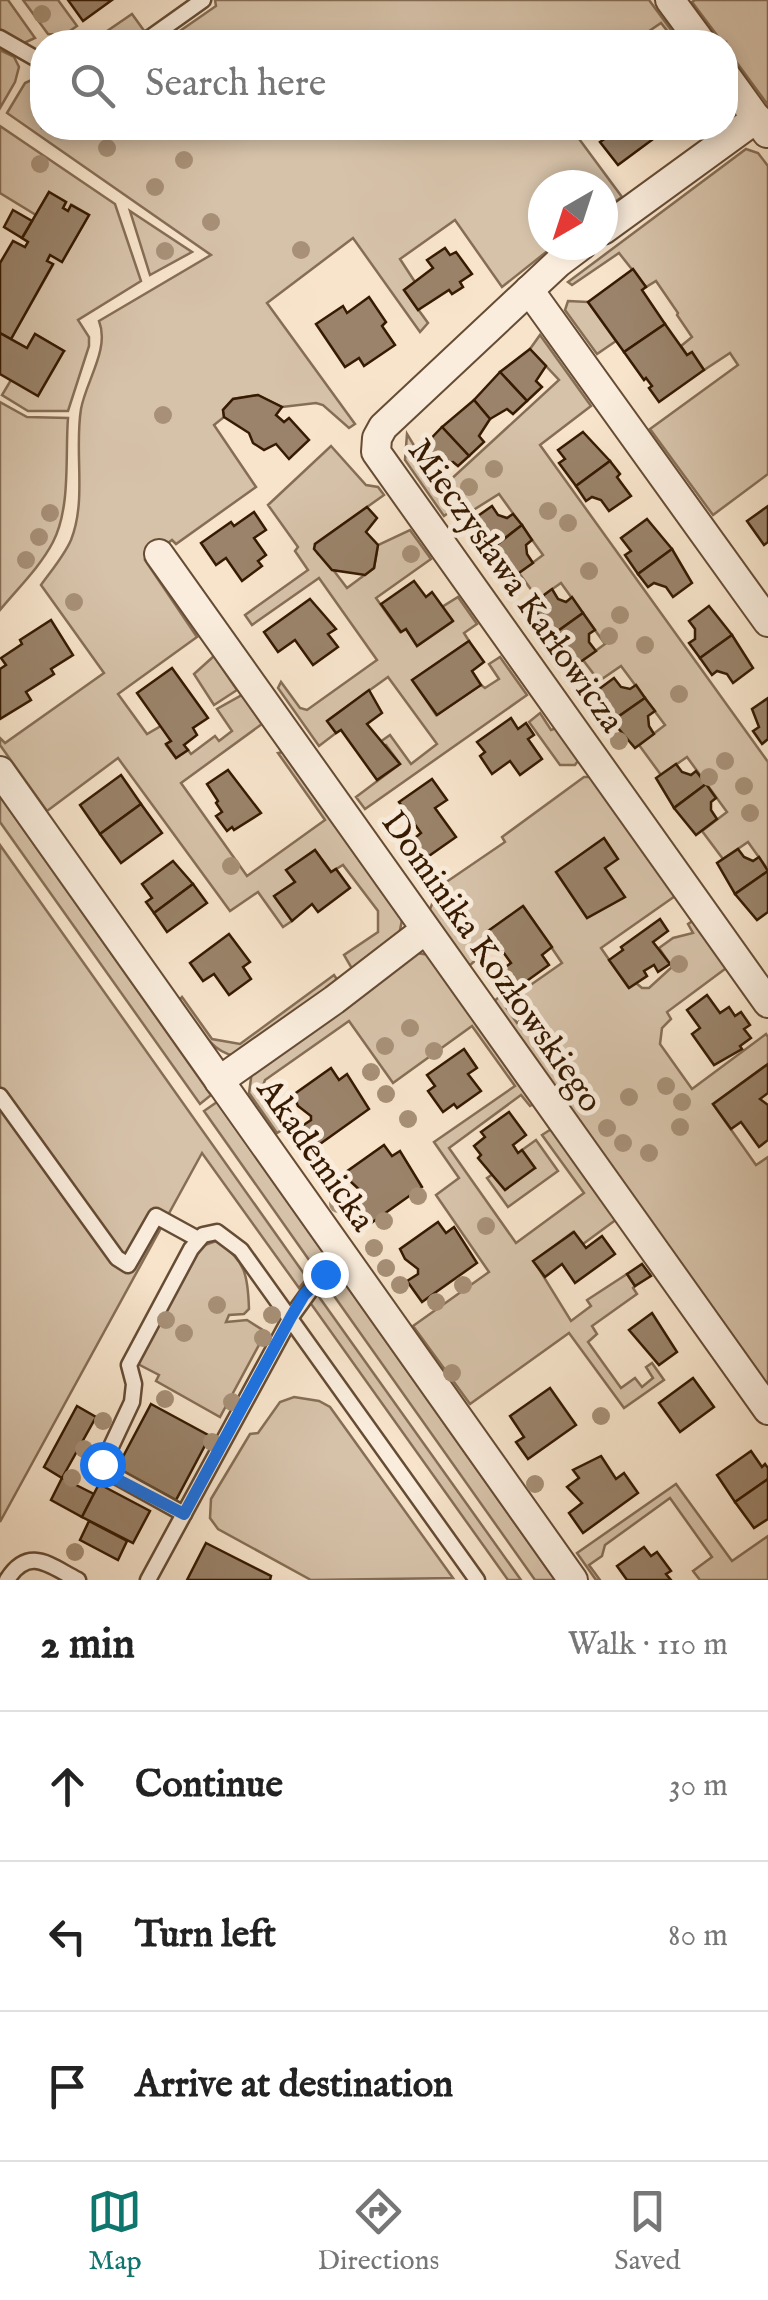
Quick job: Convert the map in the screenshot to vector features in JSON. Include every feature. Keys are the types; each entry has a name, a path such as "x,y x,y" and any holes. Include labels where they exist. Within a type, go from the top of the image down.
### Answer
{"street":[{"path":"670,0 692,30"},
{"path":"618,220 762,126 738,93"},
{"name":"Mieczysława Karłowicza","path":"565,260 383,427 376,452 768,1003"},
{"path":"530,290 768,622"},
{"name":"Dominika Kozłowskiego","path":"159,554 768,1410"},
{"name":"Akademicka","path":"0,771 574,1580"},
{"path":"219,1081 424,930"}],"lane":[{"path":"161,30 202,0"},
{"path":"0,38 30,55"},
{"path":"0,1096 117,1258 128,1265 156,1216 198,1239"},
{"path":"184,1514 101,1468 132,1402 134,1384 128,1365 198,1239 217,1232 235,1244 291,1317 338,1389 477,1580"},
{"path":"148,1580 291,1317 316,1281 344,1258"},
{"path":"7,1580 16,1567 29,1560 44,1562 78,1580"}],"shaded area":[{"path":"0,0 8,0 30,31 30,40 24,43 0,29"},
{"path":"23,0 58,0 77,26 71,30 45,30"},
{"path":"215,0 649,0 671,30 661,23 651,30 181,30 216,6"},
{"path":"768,0 768,105 738,64 738,30 713,30 692,2"},
{"path":"132,14 144,30 109,30"},
{"path":"0,50 14,57 19,67 0,108"},
{"path":"30,81 30,129 7,113 25,83"},
{"path":"0,126 115,204 141,281 78,320 89,337 89,346 68,411 28,411 2,395 11,380 64,351 35,334 27,348 11,339 53,265 47,261 50,255 62,261 89,215 72,205 68,211 63,208 66,202 49,192 36,215 0,193"},
{"path":"46,140 580,140 602,170 528,170 528,260 536,260 502,287 455,220 400,259 415,282 404,290 428,323 420,332 353,238 267,303 355,424 349,428 316,403 282,407 258,395 233,399 223,410 224,417 214,425 256,487 176,544 172,540 145,560 197,637 118,694 147,734 161,726 171,741 166,745 176,758 188,750 191,754 215,736 219,741 232,731 217,709 242,695 262,724 181,783 247,876 325,820 278,753 283,752 402,920 399,935 354,972 344,955 378,932 378,911 343,865 331,872 315,850 287,870 295,882 275,896 292,921 283,927 258,892 230,911 118,758 47,811 0,745 0,738 5,743 104,673 41,585 65,552 76,525 81,409 102,343 99,321 211,255"},
{"path":"746,149 758,153 768,166 768,474 713,515 650,429 738,365 730,353 704,370 692,353 687,355 681,346 692,337 678,313 656,281 646,287 618,254 618,245"},
{"path":"130,211 192,252 150,275"},
{"path":"597,260 609,260 572,285 568,282"},
{"path":"568,301 588,302 616,341 597,354 565,310"},
{"path":"540,335 591,406 540,445 768,762 768,870 748,842 723,859 702,831 727,812 687,757 661,775 639,745 665,725 621,666 599,681 583,660 605,644 561,583 538,599 519,573 543,555 499,494 467,514 459,505 444,516 405,460 407,434 447,483 559,380 530,349"},
{"path":"0,402 27,417 68,418 65,497 59,528 42,560 0,610"},
{"path":"331,446 366,485 378,487 384,495 315,544 318,554 347,588 374,568 378,545 410,530 431,559 376,598 400,632 406,629 417,646 452,622 442,607 458,597 477,624 464,633 469,641 413,680 436,715 481,685 485,688 499,679 489,664 500,657 527,695 365,809 356,797 400,764 380,742 390,735 411,764 437,744 388,677 328,720 336,733 319,746 278,688 281,682 300,708 307,710 377,660 319,578 252,625 245,615 308,570 295,551 298,547 268,505"},
{"path":"214,656 237,690 214,705 194,674"},
{"path":"540,713 551,730 559,727 580,758 575,765 560,765 529,722"},
{"path":"584,777 594,777 678,894 601,948 628,987 636,983 649,988 672,967 659,948 673,938 693,933 688,924 696,919 729,966 667,1012 671,1019 662,1028 660,1044 692,1089 766,1034 768,1037 768,1064 713,1104 756,1165 768,1157 768,1391 492,1003 499,997 517,1023 532,1012 519,993 562,963 524,907 488,931 479,957 467,968 428,914 439,887 505,842 502,837"},
{"path":"0,796 211,1095 200,1104 0,822"},
{"path":"0,845 307,1278 299,1288 202,1153 0,1522"},
{"path":"416,953 430,955 537,1102 530,1106 521,1095 449,1148 516,1243 584,1193 542,1135 556,1126 621,1216 583,1244 573,1232 534,1261 571,1321 591,1306 587,1300 627,1274 635,1286 637,1294 592,1326 597,1334 588,1342 621,1388 635,1378 642,1387 653,1378 646,1367 652,1363 664,1380 624,1408 569,1333 470,1404 413,1326 489,1272 436,1195 459,1178 434,1142 515,1086 472,1026 393,1083 349,1021 265,1080 260,1093 285,1128 277,1133 249,1093 252,1071"},
{"path":"334,975 340,984 235,1056 210,1042 179,1000 182,997 212,1039 240,1044"},
{"path":"217,1102 326,1256 314,1267 204,1111"},
{"path":"536,1140 558,1171 508,1207 487,1178 535,1168 522,1150"},
{"path":"216,1241 239,1262 248,1287 249,1309 244,1314 229,1315 226,1322 247,1320 266,1332 220,1417 156,1381 159,1375 136,1363 202,1246"},
{"path":"340,1276 555,1580 535,1580 327,1286"},
{"path":"317,1294 521,1580 508,1580 309,1301"},
{"path":"294,1397 330,1407 453,1578 311,1580 218,1529 210,1518 211,1499 250,1434 258,1433 280,1402"},
{"path":"676,1484 732,1561 768,1536 768,1580 700,1580 693,1571 712,1557 670,1498 605,1545 602,1556 589,1565 600,1580 596,1580 577,1553"}],"building":[{"path":"68,0 112,0 83,21"},
{"path":"603,140 652,140 618,165 600,142"},
{"path":"49,192 66,202 63,208 68,211 71,205 89,215 62,262 50,255 47,261 53,264 11,339 0,333 0,263 13,241 25,247 28,242 22,238"},
{"path":"13,210 32,221 22,238 4,227"},
{"path":"445,248 450,255 456,252 472,274 460,282 463,287 452,294 449,290 418,310 404,290 433,268 427,260"},
{"path":"633,269 665,324 624,352 588,302"},
{"path":"369,297 386,322 382,326 395,345 364,366 359,358 345,367 316,324 343,306 347,313"},
{"path":"665,324 687,355 692,352 704,370 659,402 649,388 652,386 624,352"},
{"path":"0,333 27,348 35,334 64,351 38,396 0,374"},
{"path":"530,349 546,366 536,381 542,387 527,401 500,372"},
{"path":"500,372 527,401 513,414 507,409 490,419 474,400"},
{"path":"258,395 282,407 276,415 284,422 289,418 309,440 289,459 276,444 264,450 253,443 249,433 224,417 223,410 233,399"},
{"path":"474,400 490,419 479,436 484,442 469,456 442,427"},
{"path":"442,427 469,456 458,466 444,463 435,471 418,452"},
{"path":"583,432 610,461 576,486 559,463 565,459 558,450"},
{"path":"610,461 631,496 609,511 601,500 592,497 586,501 576,486"},
{"path":"492,506 498,515 507,518 513,514 522,525 490,550 472,520"},
{"path":"768,506 768,542 764,545 747,521"},
{"path":"367,507 377,518 366,532 378,545 374,568 365,575 332,570 314,549 315,544"},
{"path":"254,512 266,530 254,538 266,555 258,561 262,566 242,581 226,558 216,565 201,543"},
{"path":"647,519 672,549 638,574 625,555 631,551 621,538"},
{"path":"522,525 532,540 526,545 533,563 513,577 490,550"},
{"path":"672,549 692,583 673,597 666,587 654,583 648,587 638,574"},
{"path":"414,581 426,597 432,592 453,621 417,646 406,629 401,632 381,604"},
{"path":"552,589 558,599 566,602 572,597 583,613 551,636 532,604"},
{"path":"310,599 336,629 328,634 338,647 313,665 295,640 278,652 264,632"},
{"path":"709,606 732,635 700,658 689,643 695,639 695,629 689,621"},
{"path":"583,613 595,630 589,634 589,642 596,651 576,665 551,636"},
{"path":"51,620 73,655 51,669 54,674 26,692 31,700 0,719 0,669 6,665 1,658"},
{"path":"732,635 753,668 733,683 727,674 717,671 712,675 700,658"},
{"path":"469,641 484,662 472,671 481,685 437,715 412,680"},
{"path":"172,668 208,718 193,728 197,735 184,745 188,750 176,758 166,744 171,741 137,693"},
{"path":"614,678 621,687 630,689 636,685 645,698 612,721 595,692"},
{"path":"369,690 382,713 367,724 400,764 377,780 341,730 336,733 327,721"},
{"path":"645,698 655,711 648,716 654,734 635,748 612,721"},
{"path":"768,698 768,739 762,744 753,731 759,727 752,709"},
{"path":"511,718 518,729 526,723 534,735 528,739 542,759 520,775 510,761 492,774 480,756 485,752 477,742"},
{"path":"676,764 682,772 691,775 696,771 706,784 674,808 656,778"},
{"path":"228,770 261,813 227,831 216,816 222,812 207,784"},
{"path":"121,775 141,804 100,834 80,805"},
{"path":"432,779 447,800 435,808 456,837 426,858 412,840 421,833 399,802"},
{"path":"706,784 716,798 711,802 711,810 717,819 696,835 674,808"},
{"path":"141,804 162,833 121,863 100,834"},
{"path":"604,838 618,859 605,868 625,897 587,918 556,872"},
{"path":"738,849 753,861 759,857 768,871 735,894 717,863"},
{"path":"315,850 331,872 336,869 350,888 318,912 312,904 292,921 274,896 295,882 286,870"},
{"path":"173,861 193,884 154,913 146,902 152,898 142,884"},
{"path":"768,871 768,912 757,920 735,894"},
{"path":"193,884 207,903 167,932 154,913"},
{"path":"523,906 552,947 542,955 549,965 517,988 504,968 511,963 488,931"},
{"path":"660,919 668,931 653,942 670,964 658,972 654,965 644,971 647,976 629,988 609,960"},
{"path":"229,934 250,962 243,967 251,979 229,995 214,974 203,981 190,963"},
{"path":"707,995 720,1013 729,1007 735,1016 741,1012 750,1025 744,1029 751,1038 740,1046 742,1049 714,1065 692,1034 700,1028 687,1010"},
{"path":"464,1049 477,1068 468,1074 481,1091 457,1108 454,1104 443,1112 428,1091 435,1086 427,1075"},
{"path":"768,1064 768,1093 760,1099 768,1105 768,1140 759,1147 741,1122 731,1129 713,1104"},
{"path":"331,1068 339,1080 347,1074 369,1109 313,1149 299,1128 311,1116 298,1106 293,1095"},
{"path":"509,1112 526,1135 513,1145 518,1153 522,1150 535,1168 505,1190 478,1158 481,1155 474,1146 485,1137 481,1132"},
{"path":"384,1145 392,1156 400,1151 422,1187 367,1226 352,1205 363,1198 363,1193 346,1172"},
{"path":"438,1222 446,1233 454,1227 477,1263 422,1302 407,1281 418,1274 418,1269 400,1249"},
{"path":"574,1232 586,1248 602,1236 615,1254 575,1283 562,1264 545,1277 533,1261"},
{"path":"642,1264 651,1276 635,1286 627,1274"},
{"path":"652,1313 677,1352 659,1365 629,1330"},
{"path":"693,1378 714,1407 680,1432 659,1403"},
{"path":"550,1388 576,1425 528,1459 516,1442 524,1437 510,1416"},
{"path":"151,1404 210,1436 176,1500 117,1468"},
{"path":"77,1406 96,1417 62,1478 44,1467"},
{"path":"751,1451 762,1467 765,1464 768,1468 768,1479 735,1502 717,1475"},
{"path":"601,1456 616,1479 624,1473 638,1493 583,1533 569,1513 582,1503 567,1487 579,1478 573,1470"},
{"path":"62,1478 94,1494 82,1517 51,1500"},
{"path":"768,1479 768,1519 754,1528 735,1502"},
{"path":"99,1484 150,1511 133,1543 82,1517"},
{"path":"89,1521 127,1541 118,1560 80,1540"},
{"path":"206,1543 271,1576 270,1580 187,1580"},
{"path":"644,1547 651,1556 657,1552 671,1571 666,1574 671,1580 627,1580 617,1566"}],"route":[{"path":"102,1464 103,1472 184,1514 291,1317 304,1295 325,1274"}]}
